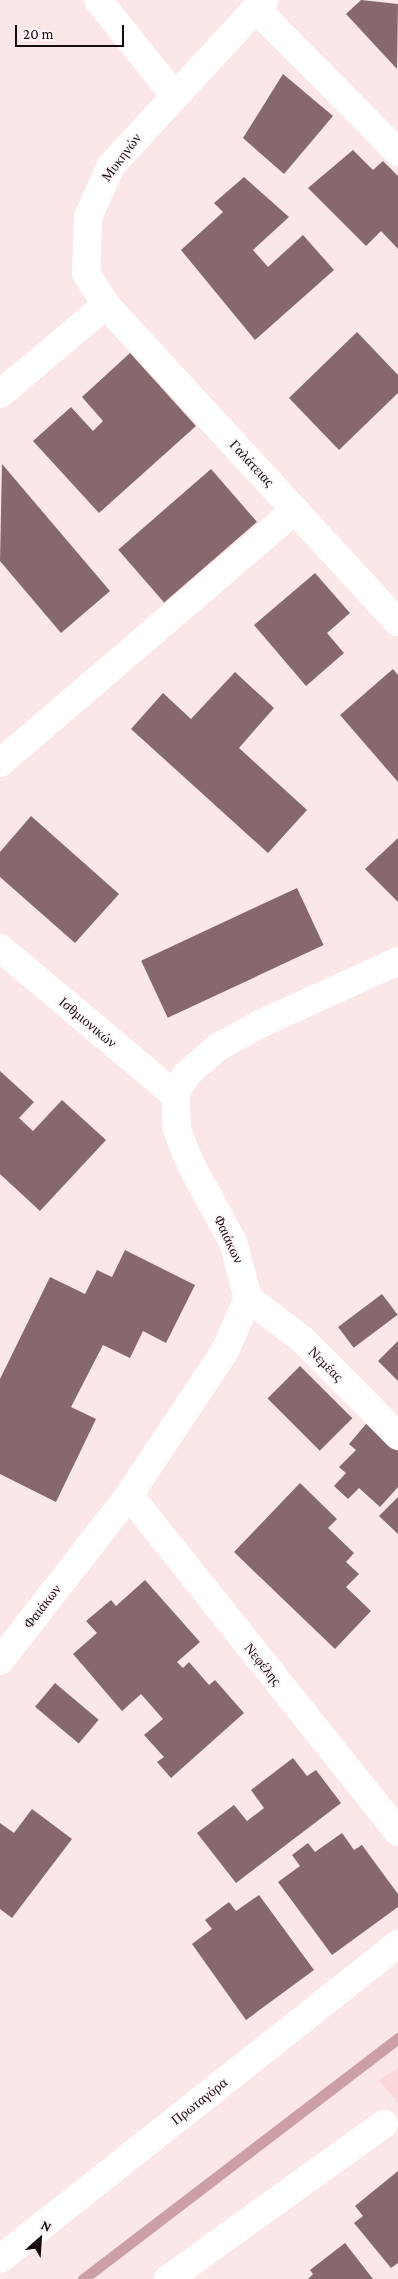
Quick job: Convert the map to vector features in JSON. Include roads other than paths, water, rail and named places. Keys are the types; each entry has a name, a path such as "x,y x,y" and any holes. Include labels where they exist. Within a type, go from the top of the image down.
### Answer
{"street":[{"path":"98,0 174,96"},
{"path":"260,4 398,152"},
{"name":"Μυκηνών","path":"106,305 86,273 84,240 93,201 126,146 260,4"},
{"path":"0,394 106,305"},
{"name":"Γαλάτειας","path":"106,305 398,622"},
{"path":"0,763 295,510"},
{"name":"Ισθμιονικών","path":"4,956 175,1095"},
{"path":"175,1095 186,1075 218,1047 396,965"},
{"name":"Φαιάκων","path":"0,1661 129,1495 225,1351 248,1298 234,1242 191,1165 177,1130 175,1095"},
{"name":"Νεμέας","path":"248,1298 303,1340 398,1436"},
{"name":"Νεφέλης","path":"129,1495 398,1832"},
{"name":"Πρωταγόρα","path":"0,2259 398,1944"},
{"path":"168,2279 384,2124"}],"waterway":[{"path":"83,2279 398,2038"}]}
